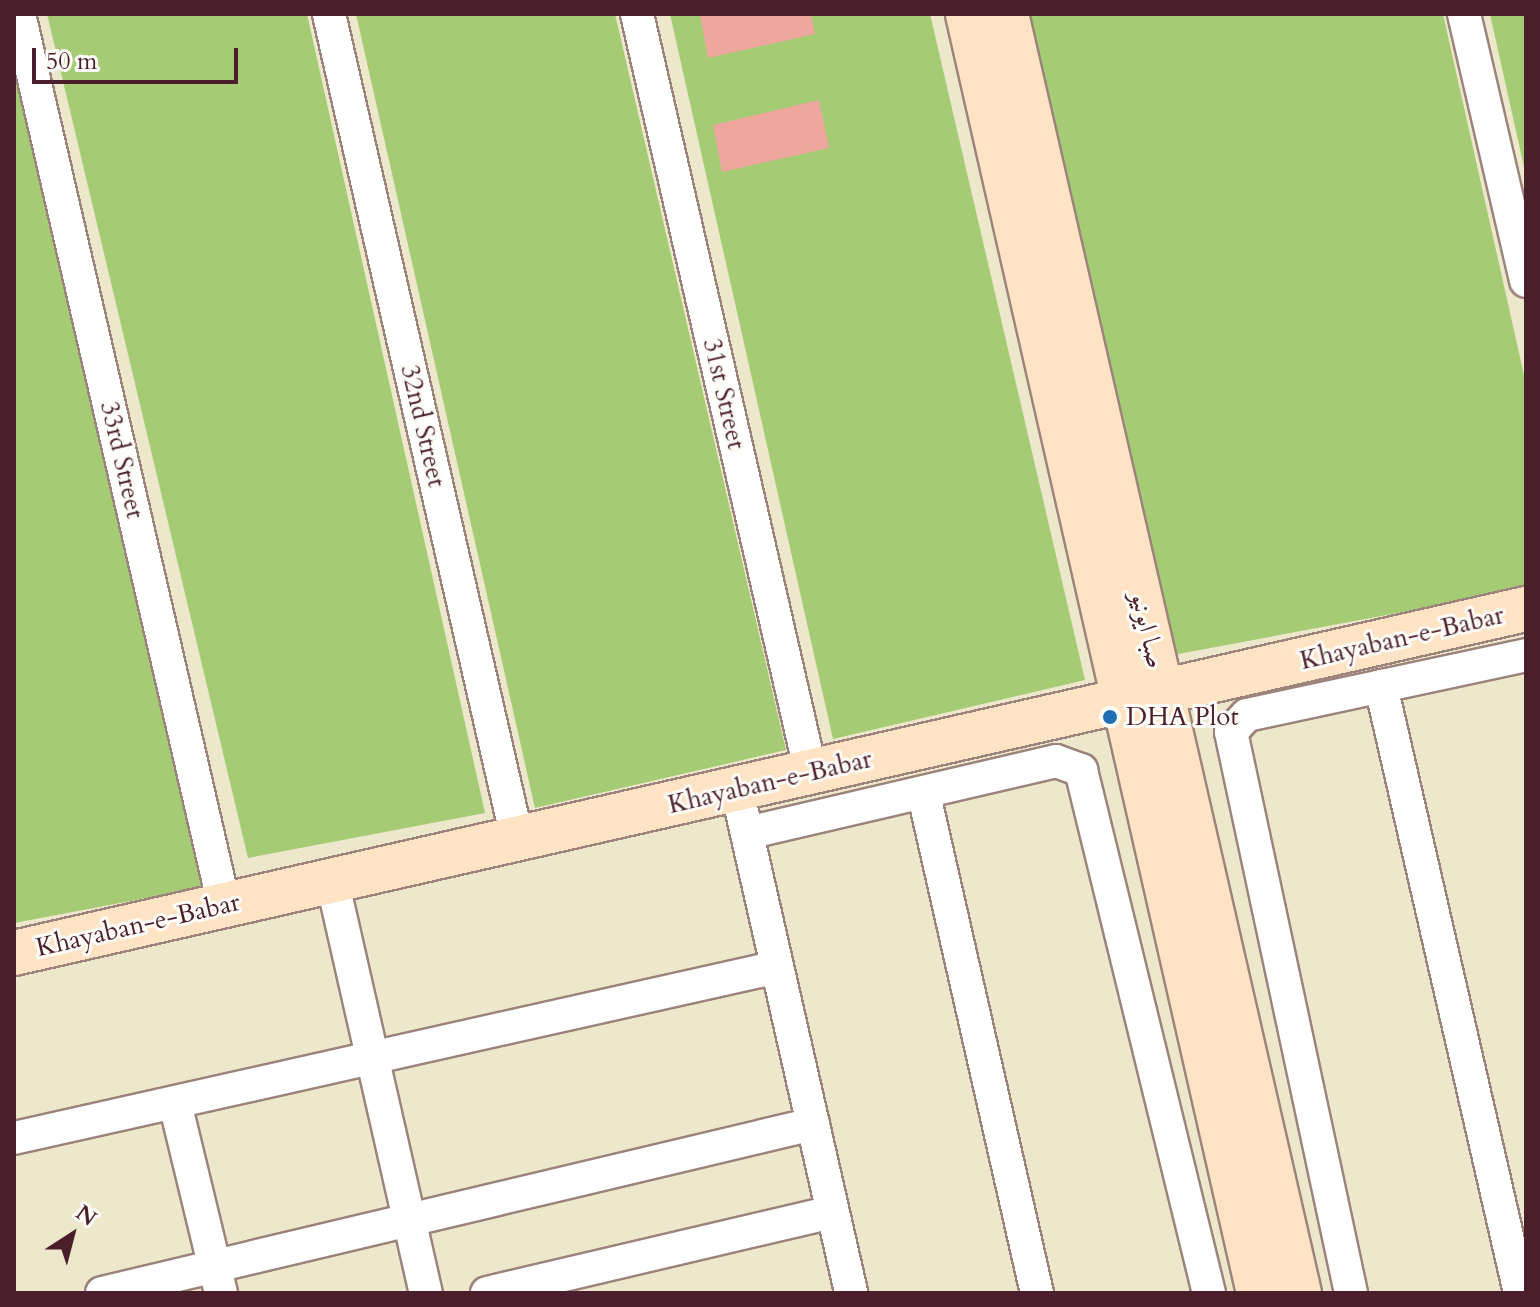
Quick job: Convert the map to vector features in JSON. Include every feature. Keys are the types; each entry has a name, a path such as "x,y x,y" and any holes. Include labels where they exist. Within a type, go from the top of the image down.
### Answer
{"main road":[{"name":"صبا ایونیو","path":"968,14 1299,1293"},
{"name":"صبا ایونیو","path":"1006,14 1144,697 1259,1293"},
{"name":"Khayaban-e-Babar","path":"14,953 1526,609"}],"street":[{"name":"33rd Street","path":"19,14 224,905"},
{"name":"32nd Street","path":"329,14 517,838"},
{"name":"31st Street","path":"637,14 811,773"},
{"path":"1464,14 1526,281"},
{"path":"1351,1293 1229,743 1247,715 1526,655"},
{"path":"1381,686 1520,1293"},
{"path":"747,833 924,795 1056,761 1089,781 1209,1293"},
{"path":"737,789 851,1293"},
{"path":"924,795 1037,1293"},
{"path":"332,880 426,1293"},
{"path":"14,1138 373,1061 777,967"},
{"path":"175,1103 218,1280"},
{"path":"102,1293 218,1280 410,1221 813,1124"},
{"path":"487,1293 832,1212"}],"green space":[{"path":"47,14 307,14 485,813 248,858"},
{"path":"356,14 615,14 786,750 535,808"},
{"path":"670,14 930,14 1085,680 833,739"},
{"path":"1029,14 1443,14 1526,384 1526,589 1173,655"},
{"path":"1490,14 1526,14 1526,176"},
{"path":"14,54 205,887 14,923"}],"building":[{"path":"700,14 811,14 815,34 708,58"},
{"path":"819,100 829,148 722,172 713,125"}],"place":[{"name":"DHA Plot","path":"1110,717"}]}
